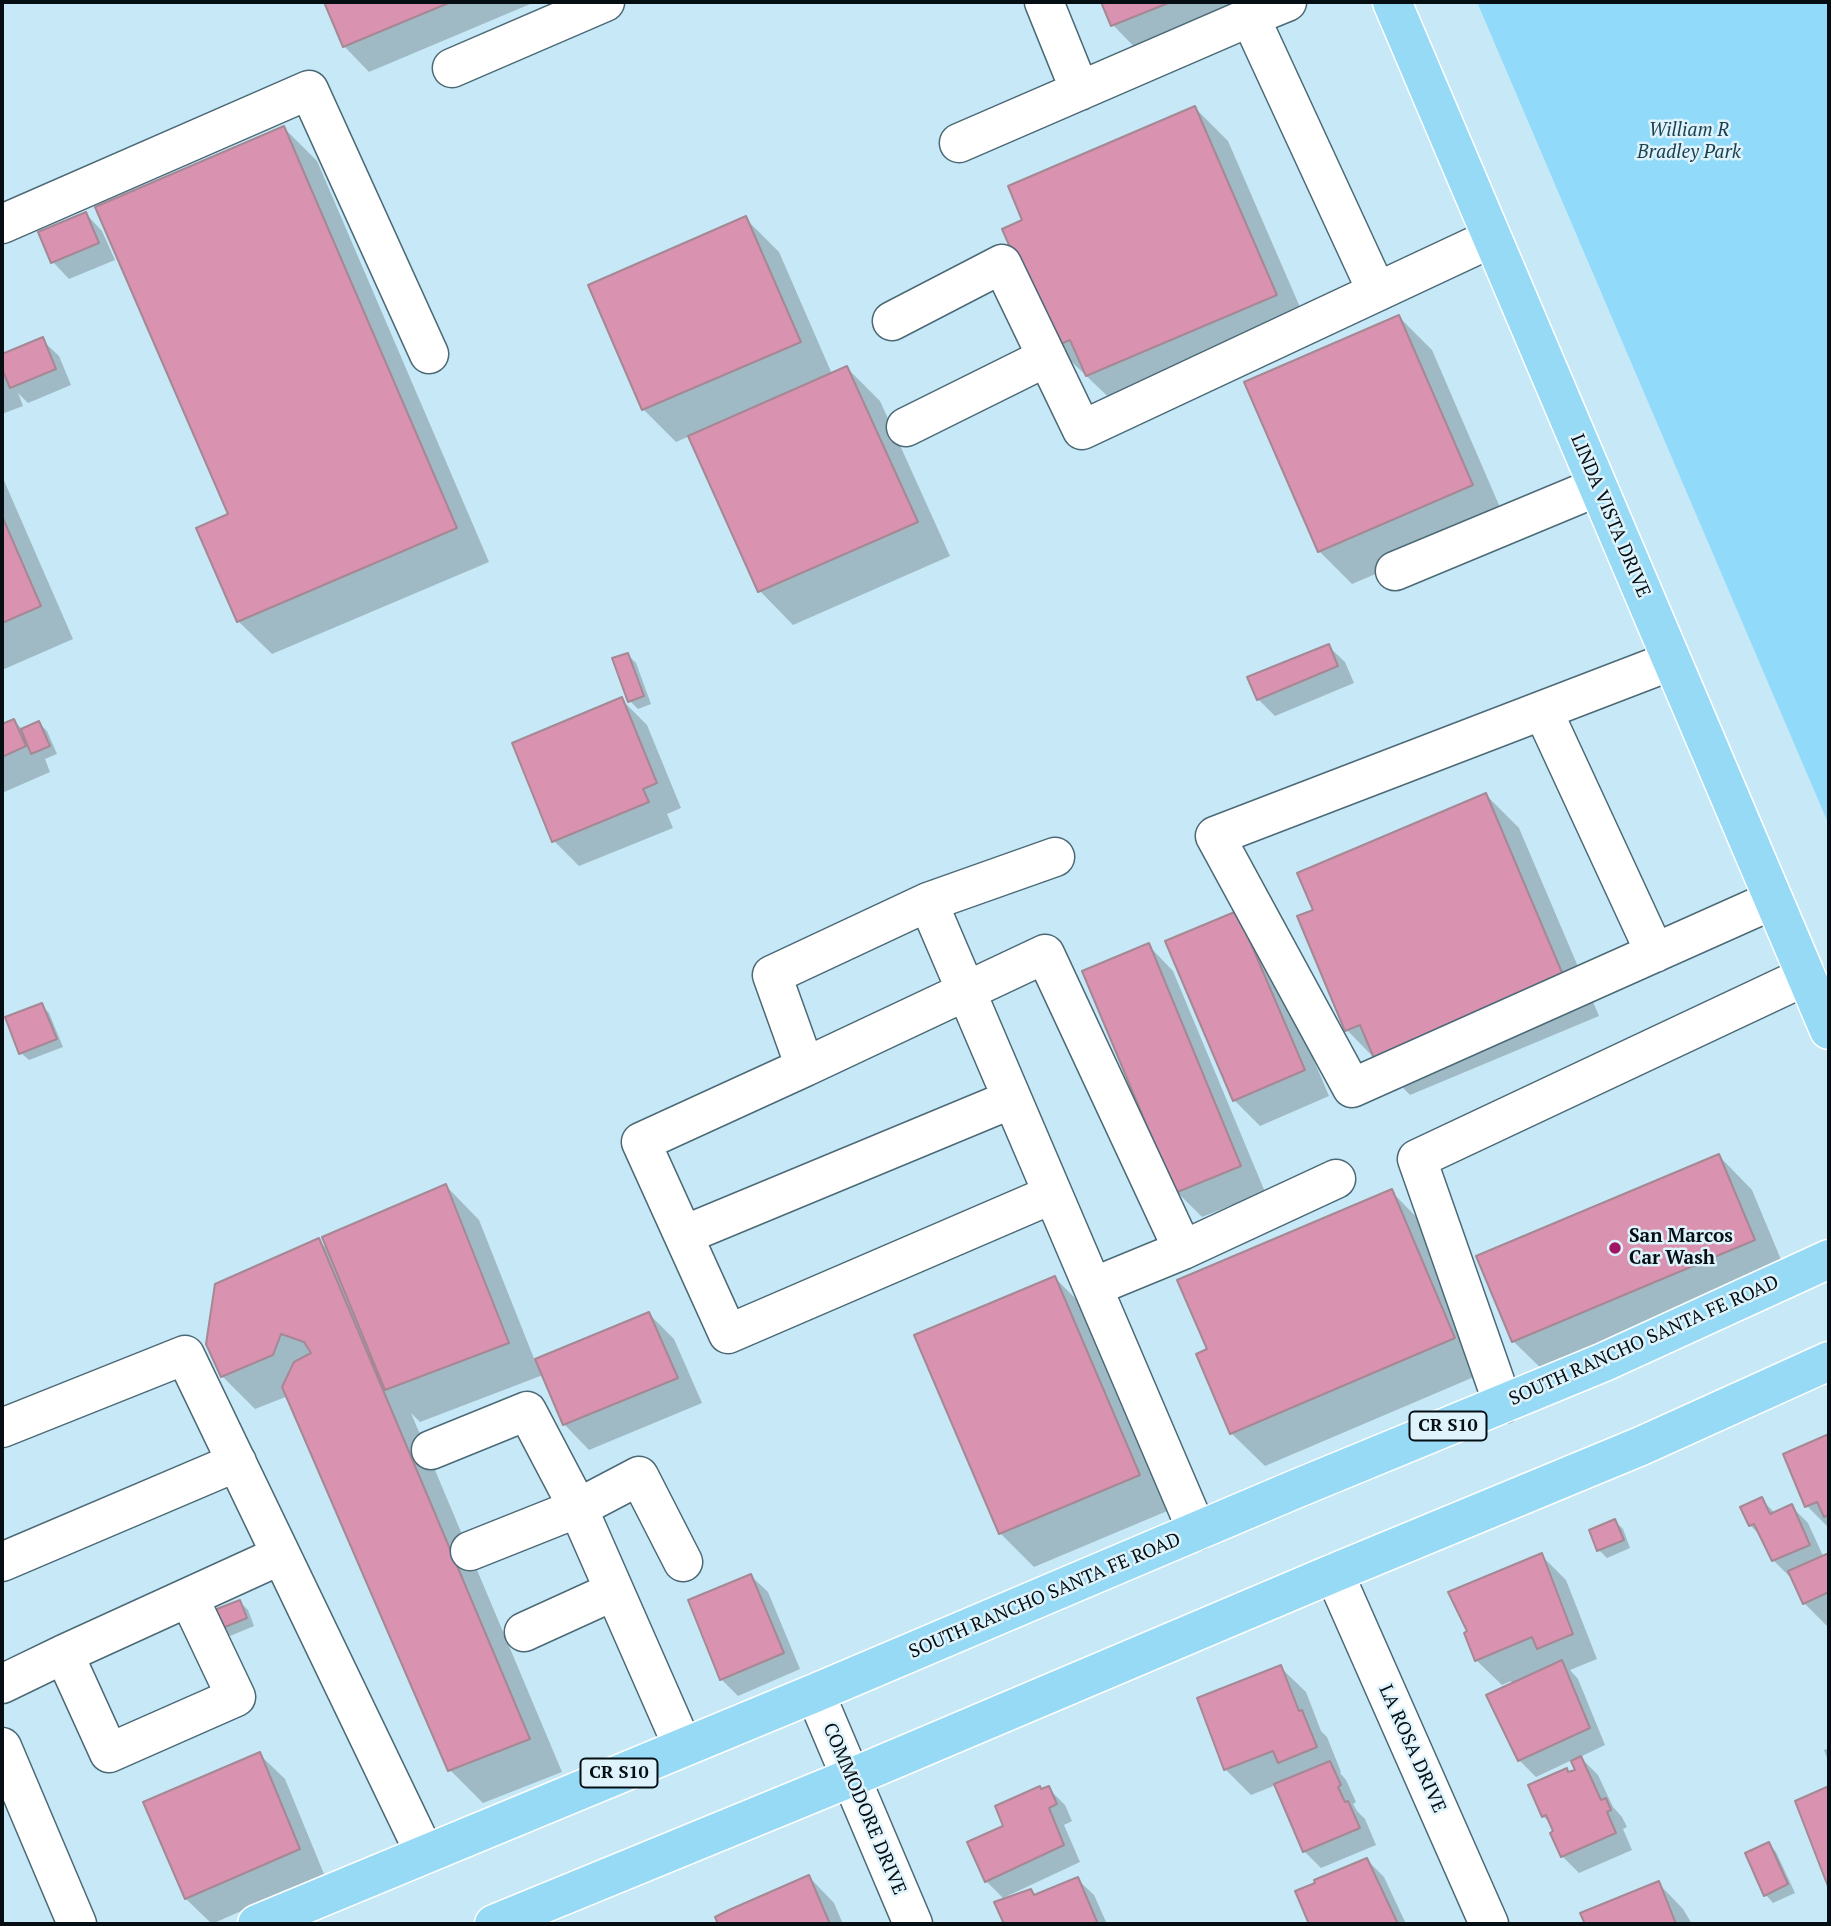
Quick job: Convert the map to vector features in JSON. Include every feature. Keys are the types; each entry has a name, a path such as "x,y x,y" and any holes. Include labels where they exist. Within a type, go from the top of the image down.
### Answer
{"main road":[{"name":"LINDA VISTA DRIVE","path":"1392,2 1829,1030"},
{"name":"SOUTH RANCHO SANTA FE ROAD","path":"257,1924 1604,1362 1829,1259"},
{"path":"494,1924 850,1778 1641,1446 1829,1361"}],"street":[{"path":"452,68 605,2"},
{"path":"1044,2 1080,91"},
{"path":"959,143 1287,2"},
{"path":"1250,17 1377,292"},
{"path":"2,223 309,90 429,354"},
{"path":"892,321 1002,264 1082,430 1492,239"},
{"path":"906,427 1047,357"},
{"path":"1395,571 1597,487"},
{"path":"1671,661 1215,836 1352,1088 1773,900"},
{"path":"1543,711 1655,953"},
{"path":"805,1068 772,975 928,902 1055,857"},
{"path":"928,902 1197,1531"},
{"path":"1053,1194 728,1334 641,1142 805,1068 1045,954 1184,1250"},
{"path":"1503,1404 1417,1159 1806,976"},
{"path":"684,1236 1013,1099"},
{"path":"1093,1287 1184,1250 1336,1179"},
{"path":"2,1428 185,1355 425,1854"},
{"path":"431,1450 527,1411 578,1507 683,1747"},
{"path":"2,1562 237,1462"},
{"path":"470,1551 578,1507 639,1476 683,1562"},
{"path":"2,1684 281,1555"},
{"name":"LA ROSA DRIVE","path":"1334,1573 1489,1924"},
{"path":"524,1632 614,1591"},
{"path":"64,1654 109,1753 223,1702 236,1696 188,1598"},
{"name":"COMMODORE DRIVE","path":"815,1693 913,1924"},
{"path":"2,1747 77,1924"}],"green space":[{"name":"William R Bradley Park","path":"1477,2 1829,2 1829,825"}],"building":[{"path":"324,2 451,2 343,47"},
{"path":"1101,2 1171,2 1111,26"},
{"path":"1195,106 1277,295 1086,376 1070,340 1054,347 1002,229 1022,220 1008,186"},
{"path":"284,126 457,528 237,622 196,528 228,514 95,207"},
{"path":"86,212 99,243 51,263 38,232"},
{"path":"746,216 801,342 642,410 588,285"},
{"path":"1399,315 1473,485 1318,552 1244,382"},
{"path":"43,337 56,369 10,388 2,369 2,354"},
{"path":"847,366 918,522 758,592 688,436"},
{"path":"2,516 41,606 2,623"},
{"path":"1329,644 1338,666 1257,700 1247,677"},
{"path":"628,653 644,696 628,702 612,658"},
{"path":"622,697 657,783 643,789 649,802 552,842 512,743"},
{"path":"14,719 26,746 2,757 2,724"},
{"path":"39,721 50,746 31,754 21,729"},
{"path":"1486,793 1566,982 1376,1063 1360,1025 1345,1031 1297,916 1313,910 1297,873"},
{"path":"1237,911 1305,1070 1233,1101 1165,941"},
{"path":"1149,943 1241,1166 1175,1193 1082,971"},
{"path":"42,1003 57,1039 19,1054 5,1017"},
{"name":"San Marcos Car Wash","path":"1719,1154 1755,1240 1512,1342 1476,1256"},
{"path":"446,1184 509,1343 385,1390 322,1237"},
{"path":"1392,1189 1455,1338 1230,1434 1196,1354 1207,1349 1177,1280"},
{"path":"319,1238 530,1739 448,1771 282,1387 294,1362 311,1353 304,1342 281,1334 273,1355 221,1377 206,1344 215,1284"},
{"path":"1055,1276 1140,1475 999,1534 914,1335"},
{"path":"649,1312 678,1378 563,1425 535,1359"},
{"path":"1829,1434 1829,1515 1824,1517 1817,1502 1805,1507 1783,1454"},
{"path":"1762,1497 1770,1514 1792,1504 1810,1545 1772,1561 1754,1524 1749,1526 1740,1507"},
{"path":"1615,1519 1624,1540 1597,1551 1589,1530"},
{"path":"1542,1553 1573,1634 1537,1649 1532,1637 1475,1661 1464,1633 1467,1631 1448,1592"},
{"path":"1829,1553 1829,1592 1803,1604 1788,1571"},
{"path":"751,1574 784,1653 720,1680 688,1600"},
{"path":"240,1600 247,1618 220,1629 214,1610"},
{"path":"1562,1660 1590,1728 1518,1761 1486,1695"},
{"path":"1281,1665 1317,1747 1278,1763 1273,1751 1224,1770 1197,1698"},
{"path":"260,1752 300,1849 185,1899 143,1802"},
{"path":"1581,1756 1601,1800 1606,1798 1611,1810 1607,1812 1616,1833 1561,1857 1550,1833 1553,1831 1546,1815 1542,1817 1528,1785 1567,1768 1568,1772 1575,1770 1571,1761"},
{"path":"1330,1761 1341,1785 1338,1787 1345,1802 1348,1801 1360,1828 1303,1852 1274,1784"},
{"path":"1040,1786 1041,1789 1049,1786 1057,1804 1049,1808 1064,1845 985,1882 967,1842 1003,1826 995,1806"},
{"path":"1829,1786 1829,1889 1795,1801"},
{"path":"1769,1842 1788,1884 1764,1896 1745,1853"},
{"path":"1367,1858 1398,1924 1309,1924 1295,1891"},
{"path":"809,1875 830,1924 718,1924 715,1917"},
{"path":"1078,1877 1098,1924 1004,1924 994,1902 1031,1889 1034,1895"},
{"path":"1659,1881 1676,1924 1585,1924 1580,1913"}],"place":[{"name":"San Marcos Car Wash","path":"1615,1248"}]}
